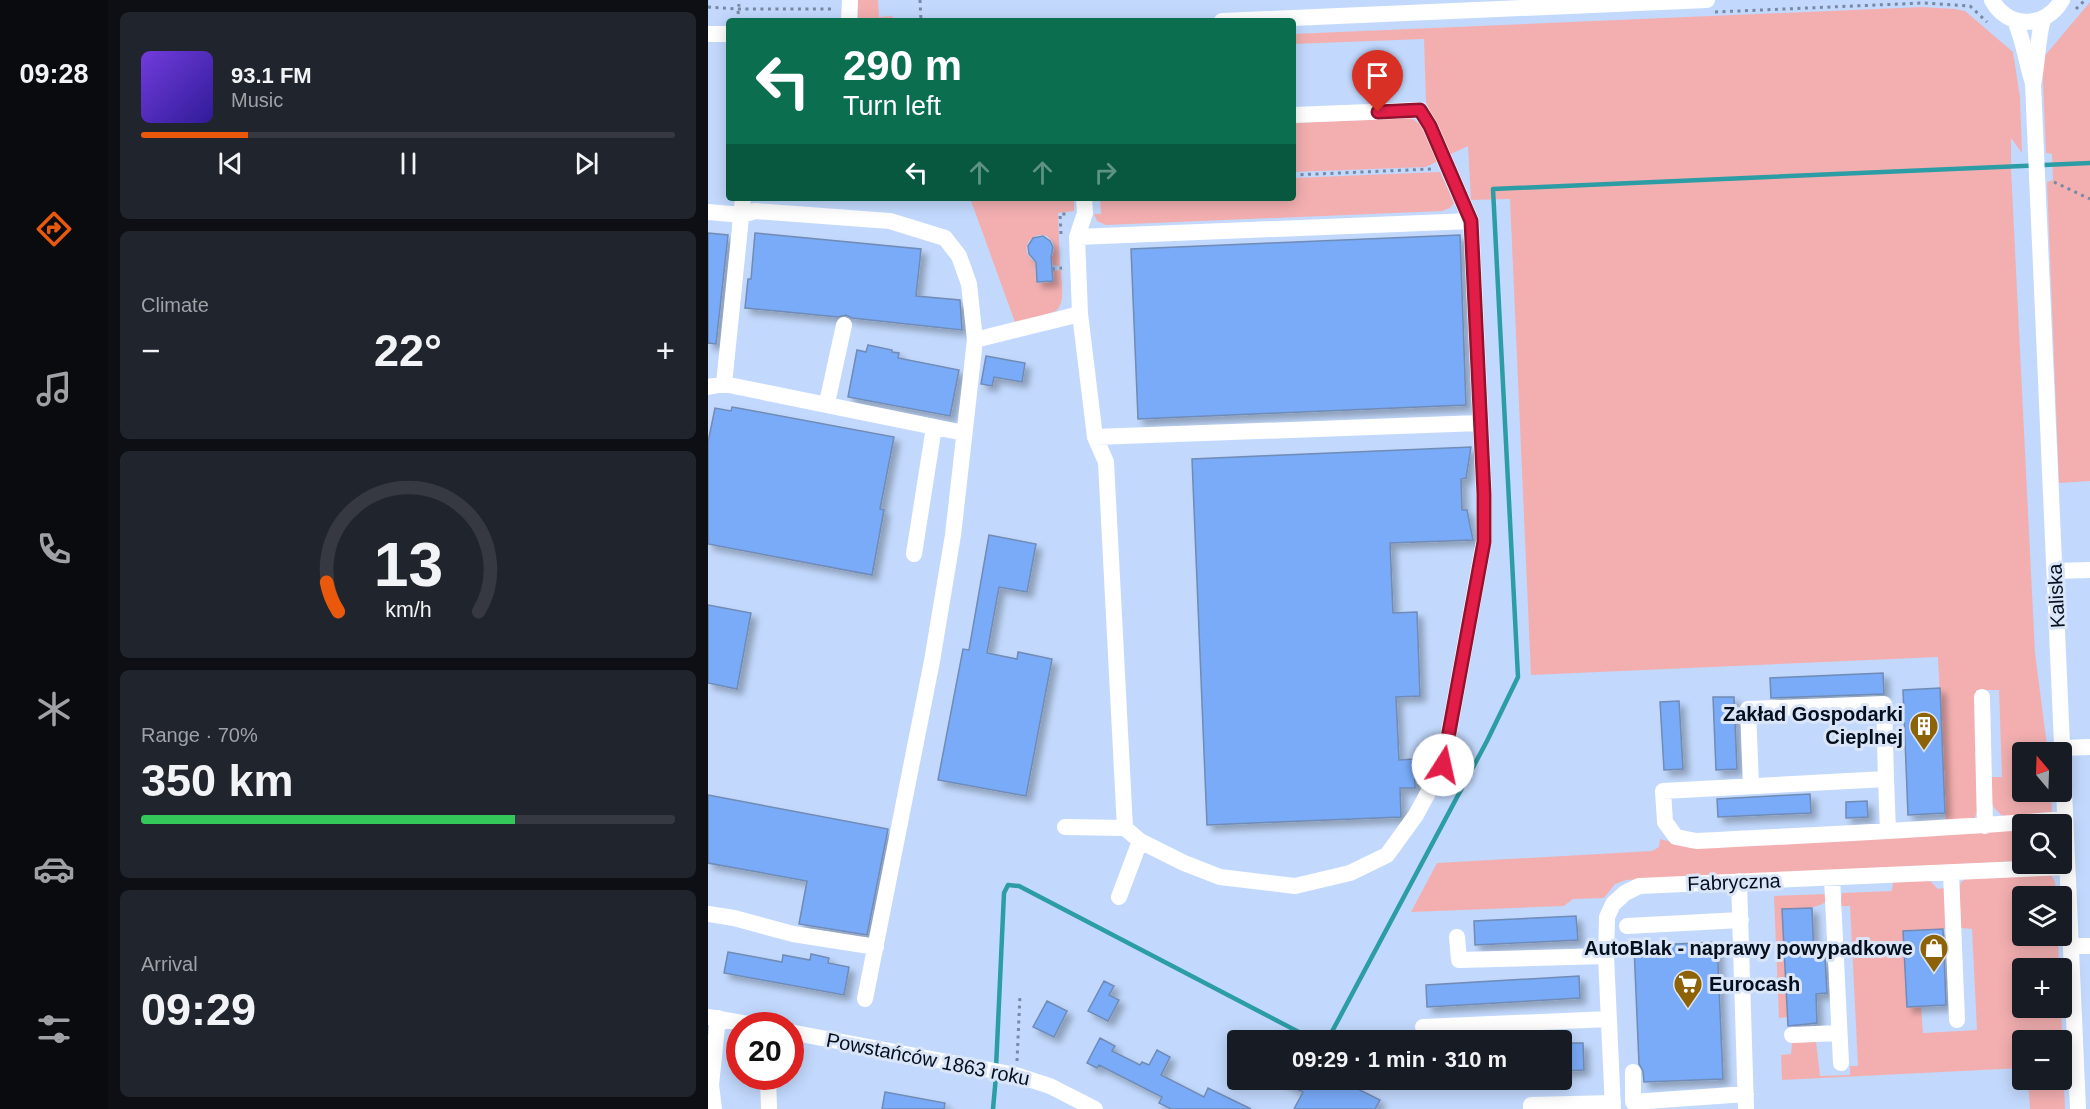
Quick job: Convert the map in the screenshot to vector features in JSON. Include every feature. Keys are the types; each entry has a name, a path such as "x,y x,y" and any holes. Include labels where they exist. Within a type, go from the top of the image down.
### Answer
{"street":[{"path":"1291,18 1707,0"},
{"path":"1991,2 2003,15 2015,21 2032,22 2043,19 2062,0"},
{"name":"Kaliska","path":"2043,19 2033,84 2063,742"},
{"name":"Kaliska","path":"2015,21 2033,84"},
{"path":"708,34 726,34"},
{"path":"1065,827 1125,828 1140,841 1184,863 1220,877 1295,886 1350,873 1388,855 1416,815 1443,765 1484,542 1471,221 1430,126 1420,110 1296,115"},
{"path":"1084,201 1085,213 1077,237 1080,314 1095,437 1106,462 1125,828"},
{"path":"742,206 716,385 827,404 964,433"},
{"path":"708,212 742,206 755,211 890,221 945,238 959,256 969,284 975,340 953,535 932,661 865,999"},
{"path":"1077,237 1471,221"},
{"path":"975,340 1080,314"},
{"path":"827,404 844,325"},
{"path":"1095,437 1480,423"},
{"path":"914,554 934,427"},
{"path":"2055,571 2090,570"},
{"path":"1982,697 1985,826"},
{"path":"1751,786 1748,709 1884,704 1888,831"},
{"path":"2072,748 2090,747"},
{"path":"1886,779 1663,791 1665,822 1677,837 1695,840 2012,824"},
{"path":"1119,897 1140,841"},
{"name":"Fabryczna","path":"1613,1106 1606,956 1607,917 1613,904 1625,892 1639,886 2012,870"},
{"path":"1951,873 1957,1020"},
{"path":"1832,878 1840,1063"},
{"path":"1633,1072 1633,1102 1746,1102 1739,881"},
{"path":"708,914 734,918 793,934 876,947"},
{"path":"1627,926 1742,920"},
{"path":"1457,937 1459,960 1606,956"},
{"name":"Kaliska","path":"2071,946 2078,1109"},
{"path":"2072,946 2090,946"},
{"path":"713,1017 710,1085 714,1109"},
{"path":"1489,1030 1609,1019"},
{"path":"1423,1027 1432,1030"},
{"path":"1792,1035 1839,1033"},
{"name":"Powstańców 1863 roku","path":"804,1035 1013,1074 1050,1086 1095,1109"},
{"path":"768,1090 769,1109"},
{"path":"1531,1109 1531,1105 1613,1106"}],"path":[{"path":"920,0 921,18"},
{"path":"738,12 739,4"},
{"path":"708,7 738,12 849,10"},
{"path":"1296,175 1440,168"},
{"path":"2038,182 2052,182 2090,199"},
{"path":"1052,268 1062,268"},
{"path":"1013,1074 1020,995"}],"shaded area":[{"path":"858,0 878,0 879,17 892,16 893,18 858,18"},
{"path":"2090,2 2090,481 2059,483 2047,182 2053,180 2052,154 2046,153 2042,59"},
{"path":"1922,7 1965,11 2013,52 2020,97 2022,153 2011,138 2011,169 2035,653 2047,742 2012,742 2012,802 2052,802 2052,812 2012,814 2012,817 2006,818 1993,805 1989,777 2002,777 1999,690 1976,690 1977,812 1974,819 1946,826 1938,657 1531,675 1510,199 1471,200 1468,146 1449,155 1426,102 1424,39 1296,44 1296,34"},
{"path":"1411,118 1421,125 1438,161 1426,167 1296,172 1296,123"},
{"path":"1440,172 1454,203 1450,208 1442,211 1106,225 1097,221 1094,214 1101,214 1100,201 1296,201 1296,178"},
{"path":"971,201 1074,201 1074,211 1058,213 1060,266 1044,264 1051,258 1054,250 1051,239 1047,236 1035,236 1028,243 1027,248 1027,253 1035,262 1036,283 1054,282 1053,271 1061,270 1061,303 1056,311 1016,325"},
{"path":"2012,829 2012,861 1626,880 1615,884 1604,898 1573,899 1564,906 1411,912 1437,863 1652,851 1659,847 1660,839 1682,845"},
{"path":"2051,875 2055,886 2012,886 2012,946 2058,946 2059,958 2012,958 2012,1018 2061,1018 2062,1030 2012,1030 2012,1068 1782,1080 1781,1055 1791,1054 1792,1043 1816,1041 1820,1076 1850,1075 1850,1066 1858,1066 1850,906 1840,906 1842,893 1892,891 1893,881 1930,881 1938,889 1944,888 1947,929 1903,932 1921,1006 1923,1033 1977,1030 1972,929 1961,928 1959,888 1961,882 1966,879"},
{"path":"1827,894 1826,902 1816,906 1782,909 1787,1017 1779,1018 1774,896"},
{"path":"2029,1090 2064,1090 2065,1109 2030,1109"}],"building":[{"path":"708,233 728,235 716,344 708,343"},
{"path":"755,233 921,249 916,296 960,300 962,330 852,318 846,315 838,317 745,308 748,279 751,279"},
{"path":"1460,235 1466,405 1138,419 1131,249"},
{"path":"1043,236 1050,241 1053,247 1051,257 1053,281 1037,282 1036,262 1029,254 1028,246 1033,238"},
{"path":"868,345 899,353 898,358 959,370 950,416 848,397 857,350 866,352"},
{"path":"986,356 1025,363 1022,382 994,377 992,386 981,384"},
{"path":"732,407 894,437 880,509 884,510 872,575 708,544 708,442 715,408 731,411"},
{"path":"1471,447 1466,478 1461,479 1462,510 1467,510 1473,540 1390,543 1393,613 1417,612 1420,696 1396,697 1399,760 1414,759 1415,788 1400,788 1401,817 1207,825 1192,459"},
{"path":"989,535 1036,544 1027,592 999,587 987,653 1017,659 1018,652 1052,659 1026,796 938,780 963,649 969,650"},
{"path":"708,605 751,613 737,689 708,683"},
{"path":"1883,673 1884,694 1771,698 1770,678"},
{"name":"Zakład Gospodarki Cieplnej","path":"1940,688 1945,813 1908,815 1903,690"},
{"path":"1713,697 1734,697 1737,769 1716,770"},
{"path":"1679,701 1683,769 1664,770 1660,702"},
{"path":"1810,794 1811,813 1718,817 1717,799"},
{"path":"708,795 888,829 867,935 799,924 807,881 708,863"},
{"path":"1867,801 1868,817 1846,818 1846,802"},
{"path":"1812,908 1814,957 1825,957 1827,993 1816,994 1817,1023 1788,1026 1782,909"},
{"path":"1576,916 1578,940 1475,945 1474,921"},
{"path":"1943,929 1946,1005 1907,1007 1903,931"},
{"path":"1717,942 1723,1079 1644,1082 1643,1071 1639,1064 1634,946"},
{"path":"728,952 782,962 783,955 810,960 811,954 829,958 828,963 849,967 844,995 724,973"},
{"path":"1579,976 1580,998 1427,1007 1426,985"},
{"path":"1104,981 1114,986 1109,995 1119,1000 1108,1021 1088,1011"},
{"path":"1047,1001 1067,1011 1054,1037 1033,1027"},
{"path":"1100,1038 1115,1046 1112,1051 1140,1065 1142,1062 1149,1065 1157,1050 1170,1057 1161,1075 1204,1097 1208,1088 1251,1109 1171,1109 1159,1103 1162,1097 1099,1065 1097,1068 1087,1063"},
{"path":"1572,1043 1583,1043 1584,1070 1572,1071"},
{"path":"1299,1090 1360,1090 1380,1100 1375,1109 1294,1109 1303,1092"},
{"path":"885,1092 945,1103 944,1109 882,1109"}],"waterway":[{"path":"1333,1030 1487,741 1518,677 1493,189 2090,163"},
{"path":"996,1068 1004,893 1008,885 1019,886 1295,1030"},
{"path":"993,1109 996,1076"}],"place":[{"name":"Zakład Gospodarki Cieplnej","path":"1924,752"},
{"name":"AutoBlak - naprawy powypadkowe","path":"1934,974"},
{"name":"Eurocash","path":"1688,1010"}],"route":[{"path":"1378,112 1420,110 1430,126 1471,221 1484,494 1484,542 1443,765"}]}
